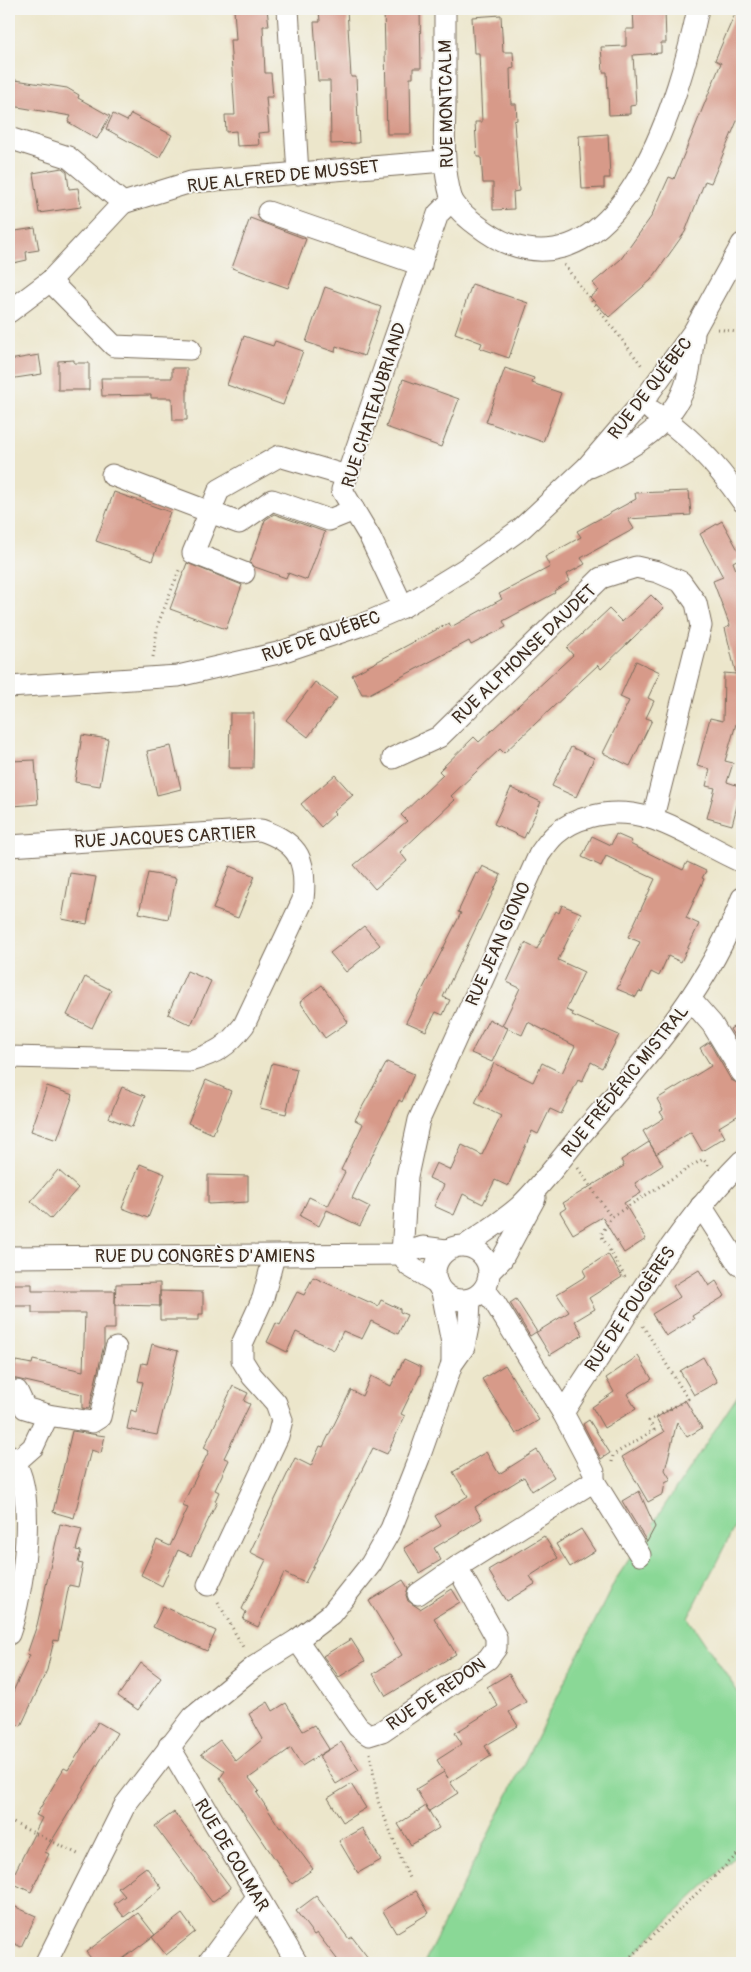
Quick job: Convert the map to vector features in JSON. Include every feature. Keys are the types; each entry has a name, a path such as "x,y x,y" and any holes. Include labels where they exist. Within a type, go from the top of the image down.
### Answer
{"street":[{"path":"288,9 298,174"},
{"name":"RUE MONTCALM","path":"445,9 444,161 452,200"},
{"path":"452,200 473,222 498,240 519,248 553,250 579,240 602,227 622,204 631,189 662,127 680,80 698,9"},
{"path":"9,138 68,158 123,203 50,281 9,312"},
{"name":"RUE ALFRED DE MUSSET","path":"123,203 191,182 444,161"},
{"name":"RUE CHATEAUBRIAND","path":"403,607 342,490 438,214 452,200"},
{"path":"268,212 420,265"},
{"name":"RUE DE QUÉBEC","path":"9,687 178,676 278,654 359,626 403,607 466,569 522,528 586,468 641,404 694,331 742,244"},
{"path":"50,281 114,346 190,349"},
{"name":"RUE DE QUÉBEC","path":"586,468 613,458 645,438 678,401 687,380 694,331"},
{"path":"641,404 664,418 722,472 742,501"},
{"path":"244,573 193,554 219,490 279,456 347,476"},
{"path":"112,475 239,523 272,500 329,520 354,510"},
{"name":"RUE ALPHONSE DAUDET","path":"392,758 439,737 602,578 636,567 658,572 682,582 696,603 701,626 653,817"},
{"name":"RUE JEAN GIONO","path":"402,1254 407,1176 419,1120 539,855 556,834 578,820 604,812 629,812 653,817 742,862"},
{"name":"RUE JACQUES CARTIER","path":"9,846 261,830 278,835 290,844 301,857 305,878 304,900 244,1025 232,1040 214,1054 190,1061 9,1057"},
{"name":"RUE FRÉDÉRIC MISTRAL","path":"456,1248 519,1207 543,1182 567,1151 646,1061 691,1000 714,959 742,898"},
{"path":"691,1000 712,1024 742,1073"},
{"name":"RUE DE FOUGÈRES","path":"563,1413 634,1301 701,1206 742,1161"},
{"name":"RUE FRÉDÉRIC MISTRAL","path":"481,1287 502,1259 543,1182"},
{"path":"701,1206 739,1265"},
{"name":"RUE DU CONGRÈS D'AMIENS","path":"9,1257 402,1254 423,1247 456,1248"},
{"path":"46,1963 125,1805 192,1717 254,1667 297,1640 331,1614 371,1564 391,1530 452,1364 464,1347 469,1322 481,1287 486,1260 477,1250 456,1248 436,1265 452,1343 452,1364"},
{"path":"402,1254 409,1266 440,1288 450,1298 460,1300 481,1287"},
{"path":"208,1585 278,1436 282,1420 276,1403 252,1376 242,1360 242,1344 263,1298 274,1256"},
{"path":"481,1287 494,1303 563,1413 594,1477 640,1555"},
{"path":"17,1391 24,1408 48,1415 92,1422 100,1417 116,1348"},
{"path":"9,1634 22,1581 27,1525 25,1494 12,1458 33,1447 48,1415"},
{"path":"418,1594 594,1477"},
{"name":"RUE DE REDON","path":"297,1640 358,1727 369,1735 382,1731 488,1660 496,1648 496,1637 457,1567"},
{"name":"RUE DE COLMAR","path":"169,1746 297,1963"},
{"path":"208,1963 257,1897"}],"path":[{"path":"553,250 641,366 658,382"},
{"path":"153,678 153,650 158,624 182,563 193,554"},
{"path":"567,1151 611,1217"},
{"path":"594,1477 612,1462 614,1455 654,1430 649,1420 688,1400 634,1301 601,1235 611,1217 703,1159 721,1182"},
{"path":"208,1585 254,1667"},
{"path":"369,1735 378,1801 409,1878"},
{"path":"9,1821 96,1862"},
{"path":"624,1963 742,1850"}],"green space":[{"path":"742,1389 742,1512 688,1618 742,1698 742,1850 624,1963 424,1963 616,1579"}],"building":[{"path":"234,9 267,9 269,26 263,26 265,73 271,73 273,97 266,97 269,132 258,133 259,145 237,146 236,131 226,132 225,115 235,115 230,40 236,40"},
{"path":"319,9 347,9 351,77 356,77 359,143 331,144 330,81 318,81 314,22 320,22"},
{"path":"384,9 420,9 421,68 413,68 413,78 410,78 411,134 387,134"},
{"path":"633,9 665,9 666,43 661,43 661,53 633,55 636,105 630,106 630,114 609,115 607,72 603,72 601,47 626,46 626,29 634,29"},
{"path":"737,9 742,9 742,109 711,183 705,181 685,232 651,280 609,317 590,297 598,290 593,283 621,259 651,217 669,177 674,179 721,63 715,60"},
{"path":"501,15 503,52 513,52 514,68 510,69 511,104 516,104 517,120 514,121 519,191 513,192 514,209 493,210 493,183 483,183 481,157 477,157 475,122 482,122 479,53 474,53 472,17"},
{"path":"9,79 67,88 79,95 78,98 110,116 97,139 68,122 71,116 12,106 12,103 9,102"},
{"path":"113,114 127,121 131,114 172,135 159,158 106,129"},
{"path":"608,134 610,178 604,178 604,188 582,189 579,136"},
{"path":"62,168 67,172 69,189 78,188 81,207 39,213 33,173"},
{"path":"250,218 306,239 288,288 232,268"},
{"path":"35,228 39,250 26,252 27,260 9,264 9,232"},
{"path":"472,284 528,303 509,358 480,348 482,343 455,333"},
{"path":"325,287 381,307 364,356 336,346 335,352 306,342"},
{"path":"244,336 273,346 275,341 303,351 283,405 227,385"},
{"path":"39,355 42,374 9,379 9,360"},
{"path":"74,360 74,363 89,363 89,390 58,390 58,361"},
{"path":"172,368 187,368 187,420 173,420 172,398 151,398 151,395 102,396 101,378 172,378"},
{"path":"505,368 534,378 532,383 561,393 543,442 486,422"},
{"path":"403,379 459,399 441,447 386,427"},
{"path":"689,491 691,515 628,519 634,529 581,558 585,564 567,574 570,581 554,591 555,593 503,621 506,627 471,645 469,641 369,694 362,694 352,675 449,623 451,627 502,599 499,594 550,567 545,557 581,537 577,531 636,499 635,493"},
{"path":"114,492 170,512 152,561 96,541"},
{"path":"274,514 325,532 307,580 288,573 286,578 255,567 250,563 265,520"},
{"path":"722,521 742,557 733,562 742,585 742,673 736,674 725,628 730,626 713,581 723,577 700,534"},
{"path":"187,563 242,585 226,629 170,609"},
{"path":"651,595 664,608 601,669 598,665 504,753 500,749 451,796 455,800 400,852 407,861 375,889 354,865 407,821 401,815 443,775 439,771 474,737 479,742 573,655 567,648 609,609 622,622"},
{"path":"636,661 660,672 648,698 654,701 646,718 652,720 630,766 603,753 629,701 620,697"},
{"path":"724,673 742,674 742,714 739,714 725,761 733,763 727,782 742,787 732,825 707,818 715,788 706,786 710,769 697,766 710,718 723,721"},
{"path":"315,682 337,698 308,737 286,720"},
{"path":"230,713 254,713 253,768 229,768"},
{"path":"82,735 108,739 100,786 75,782"},
{"path":"171,746 181,789 157,795 147,751"},
{"path":"571,747 594,758 576,797 552,786"},
{"path":"35,760 38,804 13,806 10,761"},
{"path":"335,775 353,795 333,812 335,814 321,827 301,804"},
{"path":"511,788 541,802 524,838 494,824"},
{"path":"616,834 632,841 630,844 683,870 687,862 706,871 686,918 699,924 681,962 668,956 659,976 651,972 642,992 639,991 636,997 617,989 640,942 628,937 655,879 606,856 601,866 582,857 592,836 611,845"},
{"path":"230,866 255,876 238,918 213,909"},
{"path":"482,866 501,875 443,997 450,1000 443,1015 436,1012 426,1031 406,1022 461,913 458,912 476,873 478,874"},
{"path":"70,873 96,877 87,924 62,919"},
{"path":"148,873 176,878 168,919 139,913"},
{"path":"562,905 581,913 558,960 584,972 566,1010 573,1013 572,1015 619,1035 602,1068 591,1062 582,1082 578,1080 561,1114 550,1109 538,1134 532,1131 508,1186 495,1180 483,1204 463,1194 454,1215 434,1206 444,1185 429,1178 436,1163 451,1170 462,1145 482,1155 501,1116 475,1103 494,1063 533,1082 542,1063 562,1073 575,1046 528,1022 522,1035 508,1028 492,1062 471,1053 489,1019 502,1026 520,988 507,982 525,943 537,949 556,911 559,913"},
{"path":"364,926 380,945 346,972 330,953"},
{"path":"187,971 211,981 191,1025 168,1014"},
{"path":"85,977 111,990 92,1028 67,1015"},
{"path":"322,985 348,1022 325,1038 300,1002"},
{"path":"742,1022 742,1049 730,1029"},
{"path":"709,1042 731,1080 742,1085 742,1113 719,1127 725,1137 702,1151 691,1132 656,1154 643,1131 664,1118 660,1112 663,1110 657,1099 711,1066 700,1048"},
{"path":"387,1062 414,1074 402,1102 399,1100 352,1198 370,1207 360,1226 327,1210 319,1226 300,1216 309,1197 328,1206 345,1172 341,1170 363,1124 355,1120"},
{"path":"272,1063 297,1069 286,1114 260,1108"},
{"path":"206,1080 231,1091 213,1134 188,1123"},
{"path":"47,1086 73,1095 57,1140 31,1131"},
{"path":"122,1087 145,1096 132,1127 109,1118"},
{"path":"649,1142 663,1165 635,1183 641,1193 624,1203 646,1239 624,1253 602,1217 573,1234 560,1212 566,1208 563,1203 624,1166 621,1160"},
{"path":"140,1164 165,1174 148,1218 122,1208"},
{"path":"58,1170 78,1188 51,1219 31,1201"},
{"path":"208,1175 248,1176 248,1202 208,1204"},
{"path":"608,1254 622,1277 589,1298 595,1309 575,1321 583,1335 550,1355 536,1332 530,1336 510,1303 516,1299 537,1332 569,1312 557,1294 586,1276 583,1270"},
{"path":"699,1270 709,1286 716,1281 725,1296 692,1316 694,1319 666,1336 652,1314 680,1297 673,1286"},
{"path":"313,1277 378,1306 381,1300 400,1309 400,1312 407,1315 398,1334 371,1321 362,1339 343,1331 334,1350 296,1332 287,1352 267,1342 276,1323 280,1325 297,1292 304,1295"},
{"path":"160,1283 160,1291 203,1292 203,1314 199,1314 199,1320 160,1320 160,1306 115,1305 116,1284"},
{"path":"9,1284 32,1284 32,1291 115,1291 115,1329 104,1329 104,1345 89,1409 82,1408 82,1394 12,1378 16,1361 32,1364 33,1360 83,1371 85,1313 32,1313 32,1306 9,1306"},
{"path":"152,1344 178,1351 157,1435 127,1429 131,1410 136,1412 143,1382 138,1381 142,1363 147,1364"},
{"path":"638,1356 652,1379 627,1394 636,1409 604,1428 592,1407 614,1392 606,1378"},
{"path":"703,1357 717,1382 694,1395 680,1371"},
{"path":"404,1359 421,1367 420,1375 401,1414 405,1416 387,1454 373,1448 305,1583 284,1573 258,1627 243,1620 246,1612 242,1609 266,1560 250,1552 295,1458 311,1466 320,1446 323,1447 351,1390 362,1396 371,1376 391,1386"},
{"path":"505,1365 539,1420 516,1434 482,1379"},
{"path":"233,1386 248,1393 244,1401 250,1404 224,1458 229,1460 215,1490 219,1492 215,1501 217,1502 191,1556 178,1550 162,1586 141,1575 157,1540 170,1546 188,1508 182,1506 209,1451 204,1448"},
{"path":"685,1400 702,1428 687,1437 677,1422 665,1470 671,1480 665,1483 663,1494 648,1502 622,1457 664,1432 656,1418"},
{"path":"589,1420 610,1453 601,1459 583,1424"},
{"path":"72,1431 105,1436 101,1453 91,1450 74,1518 53,1512"},
{"path":"537,1450 554,1477 532,1491 524,1477 475,1507 482,1519 434,1548 441,1560 419,1573 404,1548 441,1526 435,1516 468,1496 453,1472 486,1452 499,1474"},
{"path":"639,1491 655,1527 647,1542 622,1501"},
{"path":"60,1524 82,1529 76,1550 81,1551 78,1563 83,1564 78,1587 69,1585 58,1641 54,1640 47,1670 21,1726 9,1721 9,1700 30,1655 27,1654 37,1625"},
{"path":"581,1529 595,1551 570,1567 556,1544"},
{"path":"544,1536 558,1558 530,1576 535,1584 507,1601 488,1570"},
{"path":"403,1580 408,1588 406,1595 408,1601 420,1609 452,1589 460,1602 434,1618 456,1654 386,1696 373,1674 402,1655 369,1601"},
{"path":"163,1606 216,1631 207,1651 153,1627"},
{"path":"351,1639 365,1661 339,1677 323,1656"},
{"path":"141,1663 161,1678 138,1710 118,1696"},
{"path":"509,1674 526,1702 509,1712 518,1726 485,1746 491,1756 450,1782 458,1793 429,1811 416,1789 444,1772 448,1778 437,1760 462,1744 455,1733 498,1706 487,1687"},
{"path":"268,1702 273,1711 286,1703 303,1731 314,1725 329,1749 302,1766 291,1748 249,1778 259,1791 257,1793 280,1828 282,1827 313,1869 292,1884 220,1778 225,1771 201,1754 220,1740 236,1761 263,1739 249,1714"},
{"path":"98,1722 117,1733 45,1852 49,1854 31,1892 10,1882 42,1818 36,1815 64,1768 68,1770"},
{"path":"341,1742 359,1770 336,1784 319,1756"},
{"path":"351,1784 366,1808 343,1822 328,1798"},
{"path":"426,1806 439,1828 411,1845 398,1824"},
{"path":"174,1812 231,1888 212,1902 155,1826"},
{"path":"362,1828 381,1860 358,1873 339,1841"},
{"path":"146,1867 162,1888 124,1917 114,1904 125,1896 118,1888"},
{"path":"416,1891 429,1913 396,1933 383,1911"},
{"path":"316,1896 349,1939 352,1937 372,1963 340,1963 317,1933 314,1935 296,1911"},
{"path":"9,1904 36,1916 21,1947 9,1941"},
{"path":"138,1913 155,1935 117,1963 95,1963 86,1952"},
{"path":"182,1914 195,1932 166,1955 152,1937"}]}
